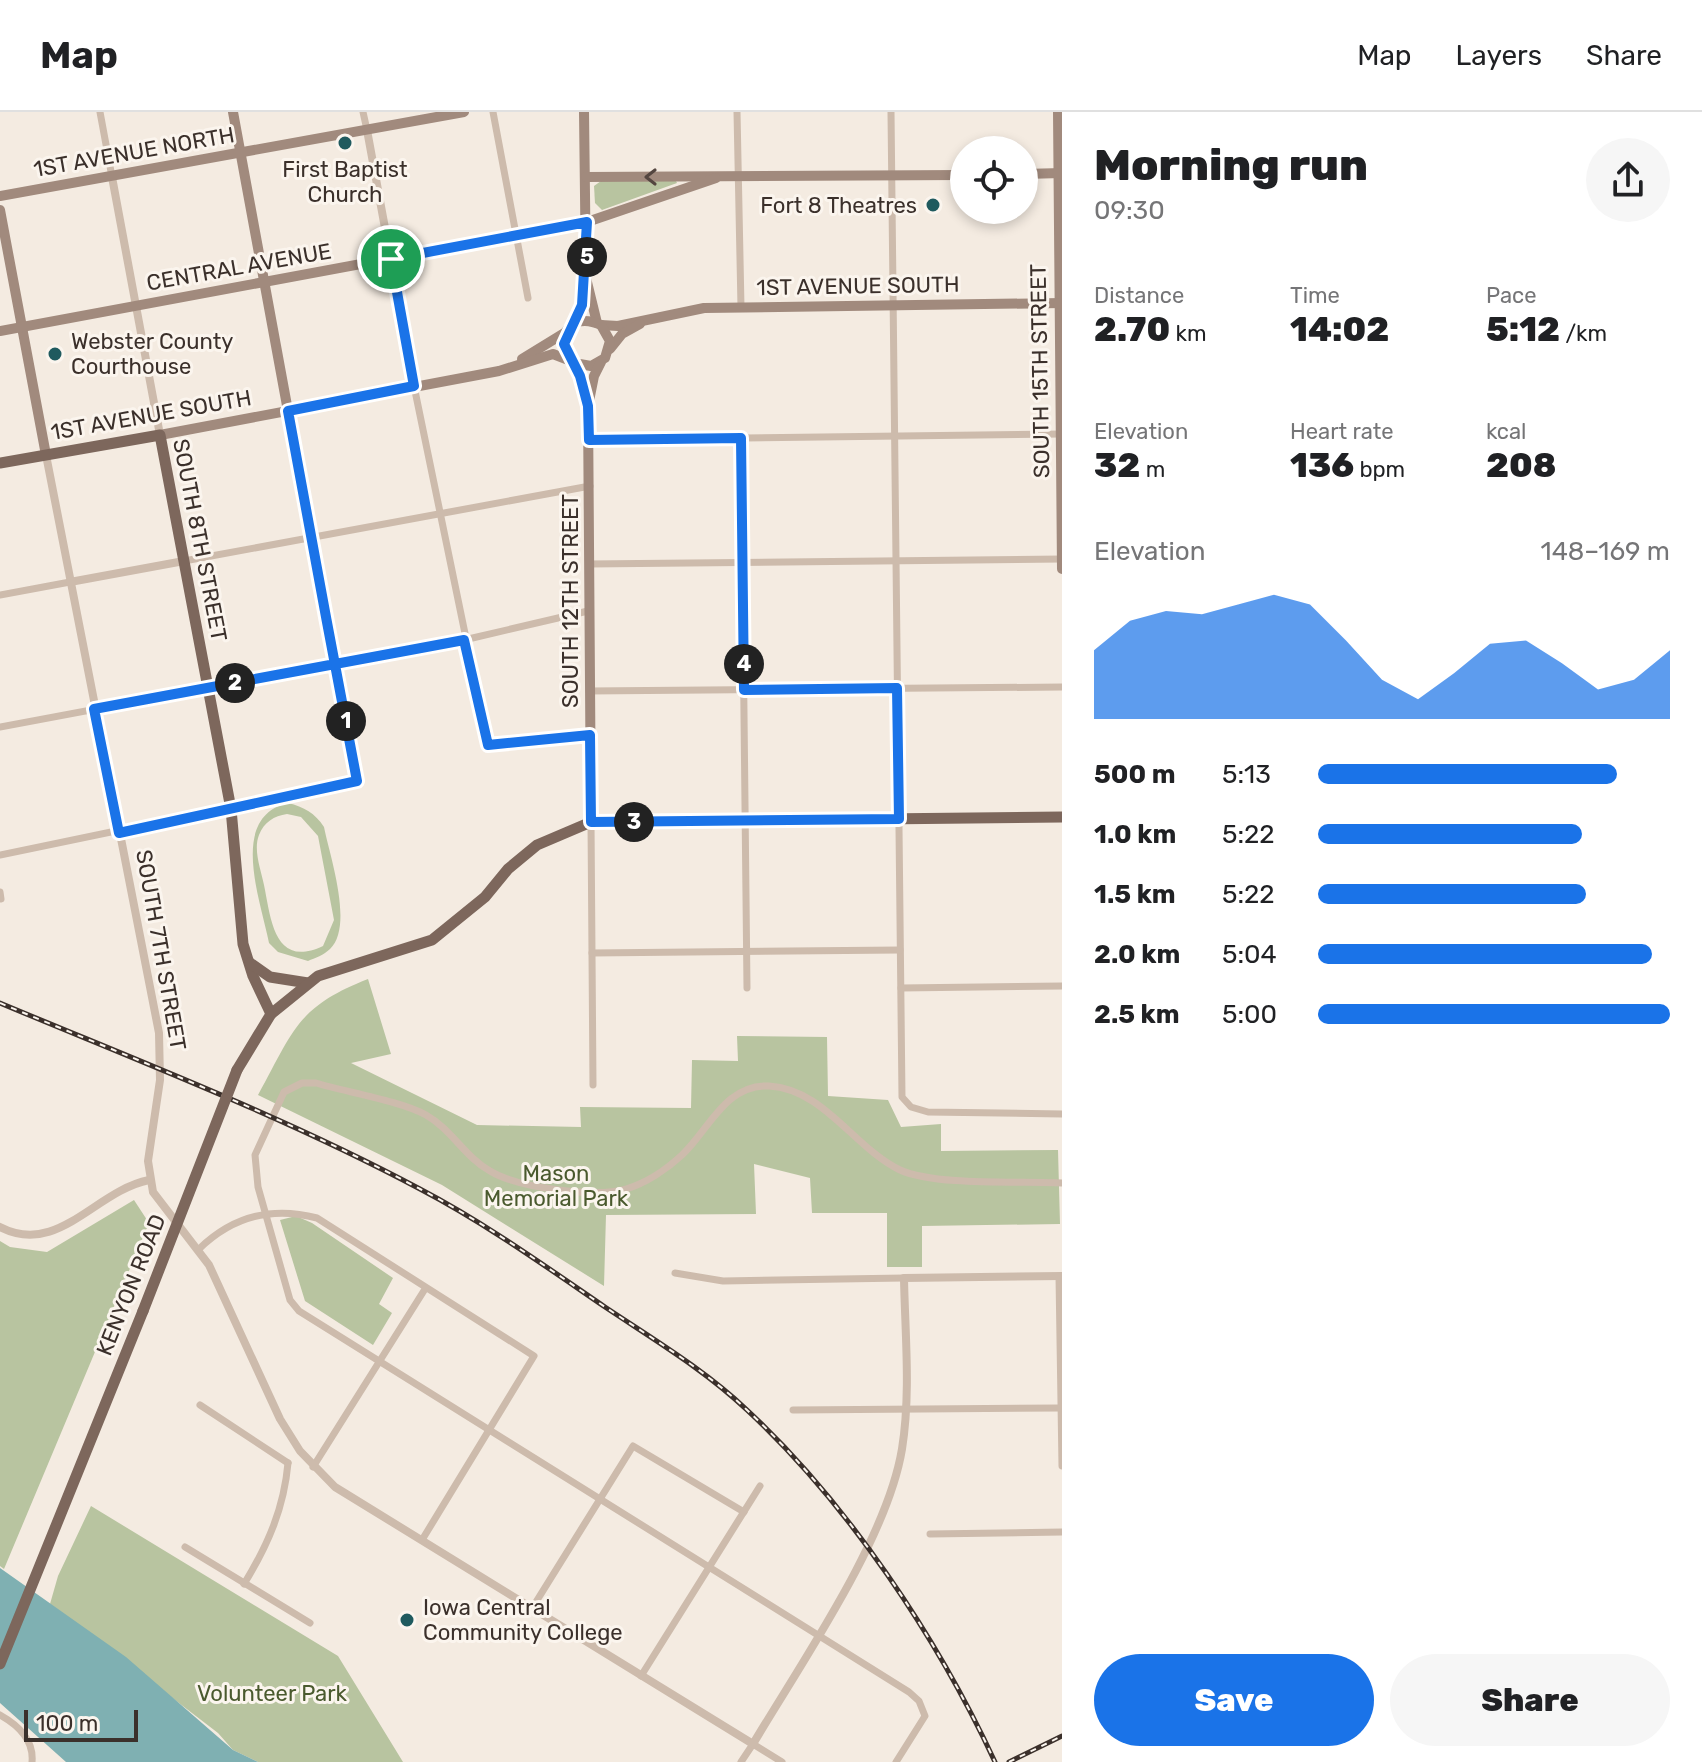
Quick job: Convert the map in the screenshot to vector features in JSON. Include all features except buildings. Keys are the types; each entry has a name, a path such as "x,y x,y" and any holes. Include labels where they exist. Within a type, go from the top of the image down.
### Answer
{"main road":[{"path":"233,112 288,411"},
{"name":"1ST AVENUE NORTH","path":"0,196 464,112"},
{"path":"584,112 586,278 564,344 573,362 591,366 605,357 609,336 599,324 586,278"},
{"name":"SOUTH 15TH STREET","path":"1058,112 1062,569"},
{"path":"1038,174 1060,173"},
{"name":"CENTRAL AVENUE","path":"586,177 950,175"},
{"name":"CENTRAL AVENUE","path":"0,331 587,222 716,178"},
{"name":"SOUTH 7TH STREET","path":"0,210 46,455"},
{"name":"1ST AVENUE SOUTH","path":"599,324 618,326 704,308 1061,303"},
{"name":"1ST AVENUE SOUTH","path":"605,357 622,334 656,316"},
{"path":"571,328 586,320 599,324"},
{"name":"1ST AVENUE SOUTH","path":"499,371 571,328"},
{"name":"1ST AVENUE SOUTH","path":"0,463 499,371 553,354 573,362"},
{"name":"SOUTH 12TH STREET","path":"591,822 588,406 594,376 605,357"},
{"name":"SOUTH 12TH STREET","path":"573,362 588,406"},
{"name":"SOUTH 8TH STREET","path":"160,435 231,809 239,918 247,960 271,1014"},
{"path":"591,822 1062,817"},
{"name":"KENYON ROAD","path":"0,1664 237,1070 271,1014 308,983 352,963 393,954 432,940 485,897 508,869 537,845 591,822"},
{"path":"247,960 270,977 308,983"}],"street":[{"path":"100,112 112,177"},
{"path":"363,112 439,514 488,745 590,735"},
{"path":"493,112 528,298"},
{"path":"737,112 741,307"},
{"path":"891,112 902,1097 911,1107 928,1112 1062,1114"},
{"name":"SOUTH 8TH STREET","path":"112,177 160,435"},
{"path":"0,855 119,833 357,781 288,411"},
{"path":"589,440 1061,434"},
{"path":"741,438 747,988"},
{"name":"SOUTH 7TH STREET","path":"46,455 162,1058 150,1138 149,1180 160,1206 199,1249 263,1386 300,1451 335,1487 753,1744"},
{"path":"0,595 590,486"},
{"path":"589,564 1062,559"},
{"path":"0,727 464,640 588,611"},
{"path":"589,691 1062,687"},
{"name":"SOUTH 12TH STREET","path":"591,822 593,1085"},
{"path":"592,953 900,950"},
{"path":"901,988 1062,986"},
{"path":"896,1762 925,1716 919,1701 818,1634 299,1311 290,1300 254,1166 259,1145 284,1092 302,1083 316,1083 426,1114 489,1171 543,1186 584,1191 627,1189 685,1153 720,1108 733,1098 752,1088 770,1086 811,1101 899,1170 945,1178 1062,1183"},
{"path":"0,1227 24,1236 53,1233 119,1189 149,1180"},
{"path":"199,1249 220,1229 266,1213 298,1213 317,1218 534,1356 422,1540"},
{"path":"675,1273 723,1281 1060,1276 1062,1466"},
{"path":"741,1762 853,1575 902,1452 906,1409 904,1278"},
{"path":"313,1467 425,1289"},
{"path":"200,1405 288,1463"},
{"path":"793,1410 1060,1408"},
{"path":"531,1610 633,1446 744,1512"},
{"path":"244,1584 263,1553 278,1517 288,1463 300,1451"},
{"path":"641,1676 760,1486"},
{"path":"930,1534 1062,1532"},
{"path":"185,1547 310,1623"},
{"path":"0,1715 25,1735 32,1762"},
{"path":"753,1744 782,1762"}],"green space":[{"path":"601,181 677,183 602,210 595,203 594,186"},
{"path":"288,803 313,814 324,827 338,891 340,924 337,938 330,949 308,961 278,952 269,943 253,862 259,825 270,811","holes":["287,814 301,817 318,836 334,920 323,946 294,951 285,946 273,925 258,860 257,841 270,820"]},
{"name":"Mason Memorial Park","path":"368,979 391,1054 351,1063 477,1125 581,1127 580,1107 691,1108 692,1060 738,1061 737,1036 827,1037 828,1096 888,1100 901,1127 941,1124 941,1151 1058,1150 1060,1224 922,1226 922,1267 887,1267 887,1213 812,1213 810,1178 754,1164 756,1214 606,1215 604,1286 442,1185 258,1095 289,1038 311,1011 344,989"},
{"path":"134,1200 149,1223 4,1569 0,1566 0,1241 10,1247 47,1252"},
{"path":"296,1216 312,1223 393,1278 379,1304 392,1313 373,1345 305,1301 280,1220"},
{"name":"Volunteer Park","path":"91,1506 338,1656 403,1762 258,1762 233,1750 218,1733 50,1604 58,1576"}],"water":[{"path":"0,1568 126,1657 233,1750 258,1762 66,1762 0,1703"}],"railway":[{"path":"0,1003 265,1114 420,1189 514,1245 714,1382 784,1447 855,1530 918,1620 995,1762"},
{"path":"1009,1762 1062,1736"}],"place":[{"name":"First Baptist Church","path":"345,143"},
{"name":"Fort 8 Theatres","path":"933,205"},
{"name":"Webster County Courthouse","path":"55,354"},
{"name":"Iowa Central Community College","path":"407,1620"}],"route":[{"path":"391,259 414,386 288,411 311,538 335,664 357,781 119,833 94,709 335,664 464,640 488,745 590,735 591,822 899,819 897,688 744,690 741,438 589,440 588,406 580,376 567,356 564,344 582,305 587,222 391,259"}]}
